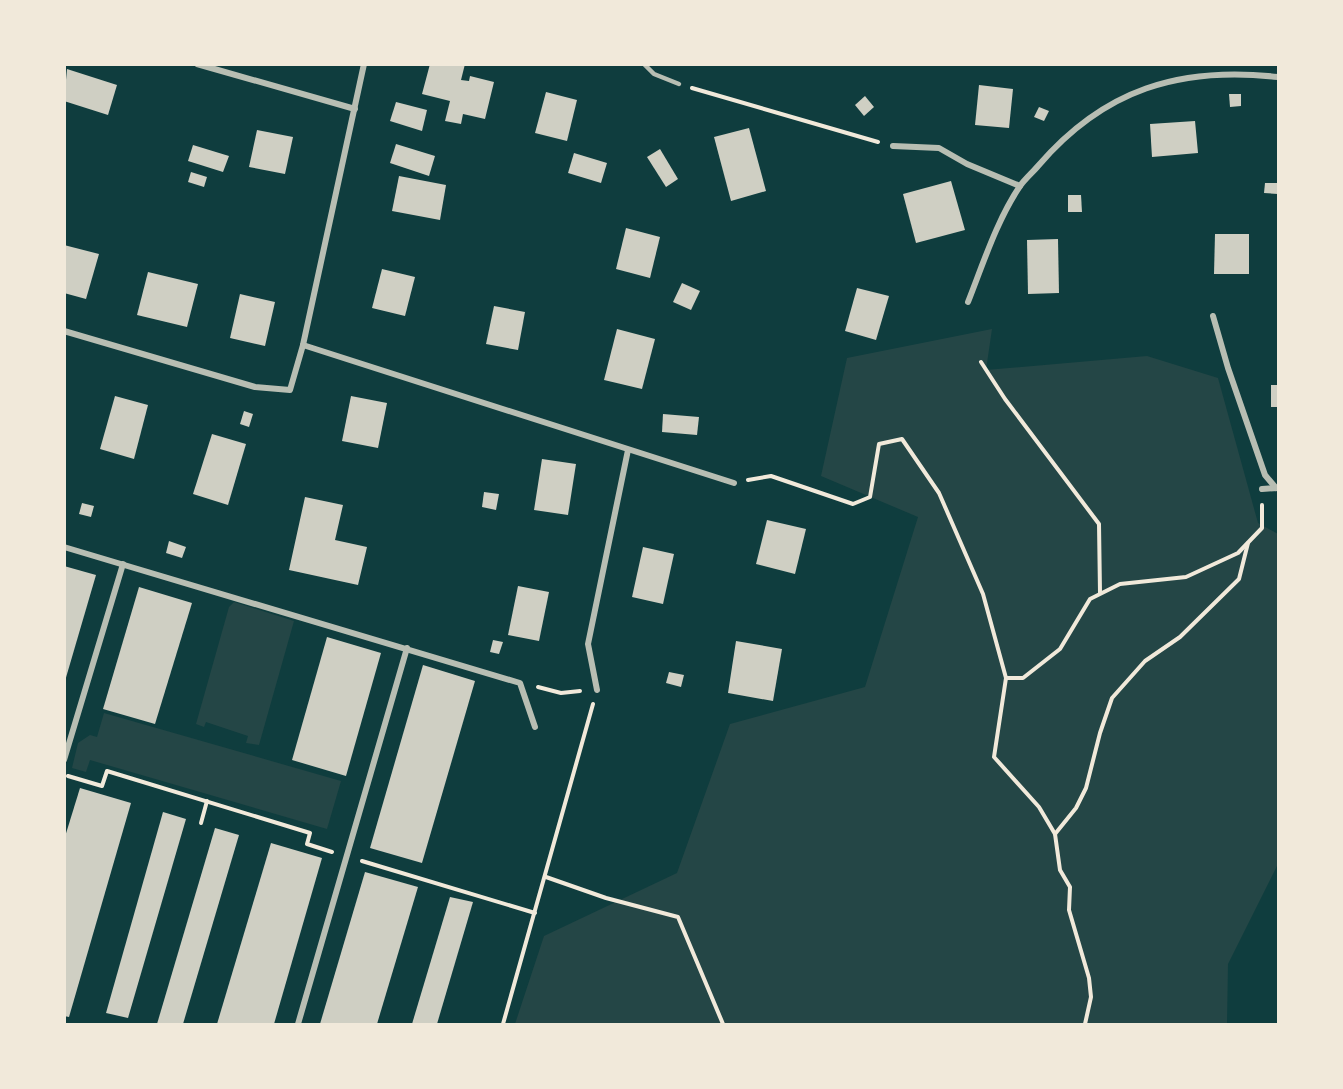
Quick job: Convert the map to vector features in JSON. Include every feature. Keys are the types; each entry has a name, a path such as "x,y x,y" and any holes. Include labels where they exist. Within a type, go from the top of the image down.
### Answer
{"street":[{"path":"197,64 355,109"},
{"path":"64,331 255,387 290,390 303,345 364,64"},
{"path":"968,302 989,248 1020,186 1056,144 1078,124 1130,93 1163,83 1208,75 1278,77"},
{"path":"893,146 939,148 967,164 1020,186"},
{"path":"1214,316 1228,368 1265,475 1277,488"},
{"path":"303,345 734,483"},
{"path":"597,690 588,644 628,450"},
{"path":"1263,489 1277,488"},
{"path":"64,547 520,683 535,728"},
{"path":"64,759 123,564"},
{"path":"298,1024 408,648"}],"lane":[{"path":"644,64 654,74 679,84"}],"path":[{"path":"679,84 893,146"},
{"path":"981,362 1005,399 1100,524 1101,593"},
{"path":"734,483 771,476 853,504 870,497 879,444 902,439 939,493 979,584 1006,678 994,757 1039,807 1054,834 1060,870 1070,887 1069,910 1089,978 1091,997 1085,1024"},
{"path":"1006,678 1023,678 1060,648 1090,599 1101,593 1119,584 1186,577 1238,553 1262,528 1263,489"},
{"path":"1054,834 1076,807 1086,788 1100,733 1112,698 1145,661 1180,637 1239,579 1248,542"},
{"path":"503,1024 597,690 561,693 520,683"},
{"path":"64,774 102,786 107,771 310,833 307,844 535,913"},
{"path":"201,823 207,801"},
{"path":"546,877 606,898 678,917 723,1024"}],"shaded area":[{"path":"992,329 986,370 1147,356 1218,378 1258,523 1278,534 1278,864 1228,964 1227,1024 515,1024 544,936 677,873 730,724 865,687 918,517 821,476 847,358"},
{"path":"234,602 294,621 259,745 246,743 248,736 206,722 204,727 196,724 229,607"},
{"path":"104,713 341,781 327,829 90,760 86,772 72,768 78,743 90,735 97,737"}],"building":[{"path":"430,64 465,64 461,80 469,81 470,76 494,82 485,119 463,114 461,124 445,121 450,101 422,94"},
{"path":"67,69 117,85 108,115 64,101"},
{"path":"979,85 1013,89 1009,128 975,125"},
{"path":"546,92 577,100 567,141 535,133"},
{"path":"1229,94 1241,94 1241,106 1230,107"},
{"path":"865,96 874,107 864,116 855,105"},
{"path":"396,102 427,110 422,131 390,121"},
{"path":"1039,107 1049,111 1044,121 1034,117"},
{"path":"1195,121 1198,153 1152,157 1150,124"},
{"path":"749,128 766,191 731,201 714,137"},
{"path":"257,130 293,137 285,174 249,167"},
{"path":"396,144 435,156 429,176 390,163"},
{"path":"193,145 229,156 223,172 188,161"},
{"path":"660,149 678,179 666,187 647,157"},
{"path":"574,153 607,163 601,183 568,173"},
{"path":"191,172 207,177 204,187 188,182"},
{"path":"399,176 446,185 440,220 392,211"},
{"path":"951,181 965,230 916,243 903,194"},
{"path":"1265,183 1278,183 1278,194 1264,193"},
{"path":"1068,195 1081,195 1082,212 1068,212"},
{"path":"626,228 660,237 650,278 616,269"},
{"path":"1215,234 1249,234 1249,274 1214,274"},
{"path":"1058,239 1059,293 1028,294 1027,240"},
{"path":"64,245 99,254 86,299 64,293"},
{"path":"382,269 415,277 405,316 372,308"},
{"path":"148,272 198,284 187,327 137,315"},
{"path":"682,283 700,291 691,310 673,302"},
{"path":"857,288 889,296 876,340 845,331"},
{"path":"240,294 275,302 265,346 230,338"},
{"path":"494,306 525,312 518,350 486,344"},
{"path":"617,329 655,339 642,389 604,380"},
{"path":"1271,385 1278,385 1278,407 1271,407"},
{"path":"115,396 148,405 134,459 100,449"},
{"path":"351,396 387,403 378,448 342,441"},
{"path":"244,411 253,414 249,427 240,424"},
{"path":"663,414 699,417 697,435 662,432"},
{"path":"212,434 246,444 228,505 193,494"},
{"path":"542,459 576,464 568,515 534,510"},
{"path":"484,492 499,494 496,510 482,507"},
{"path":"305,497 343,505 335,540 367,547 358,585 289,570"},
{"path":"82,503 94,506 91,517 79,514"},
{"path":"767,520 806,529 795,574 756,564"},
{"path":"169,541 186,547 182,558 166,553"},
{"path":"643,547 674,554 663,604 632,597"},
{"path":"64,566 96,575 65,681 64,681"},
{"path":"518,586 549,592 539,641 508,635"},
{"path":"139,587 192,603 155,724 103,709"},
{"path":"327,637 381,653 346,776 292,760"},
{"path":"493,640 503,642 499,654 490,652"},
{"path":"736,641 782,649 773,701 728,693"},
{"path":"423,665 475,681 422,863 370,848"},
{"path":"669,672 684,675 681,687 666,683"},
{"path":"80,788 131,803 69,1017 64,1016 64,840"},
{"path":"163,812 186,819 128,1018 106,1013"},
{"path":"215,828 239,835 183,1024 157,1024"},
{"path":"271,843 322,858 274,1024 217,1024"},
{"path":"365,872 418,887 377,1024 320,1024"},
{"path":"450,897 473,902 437,1024 412,1024"}]}
